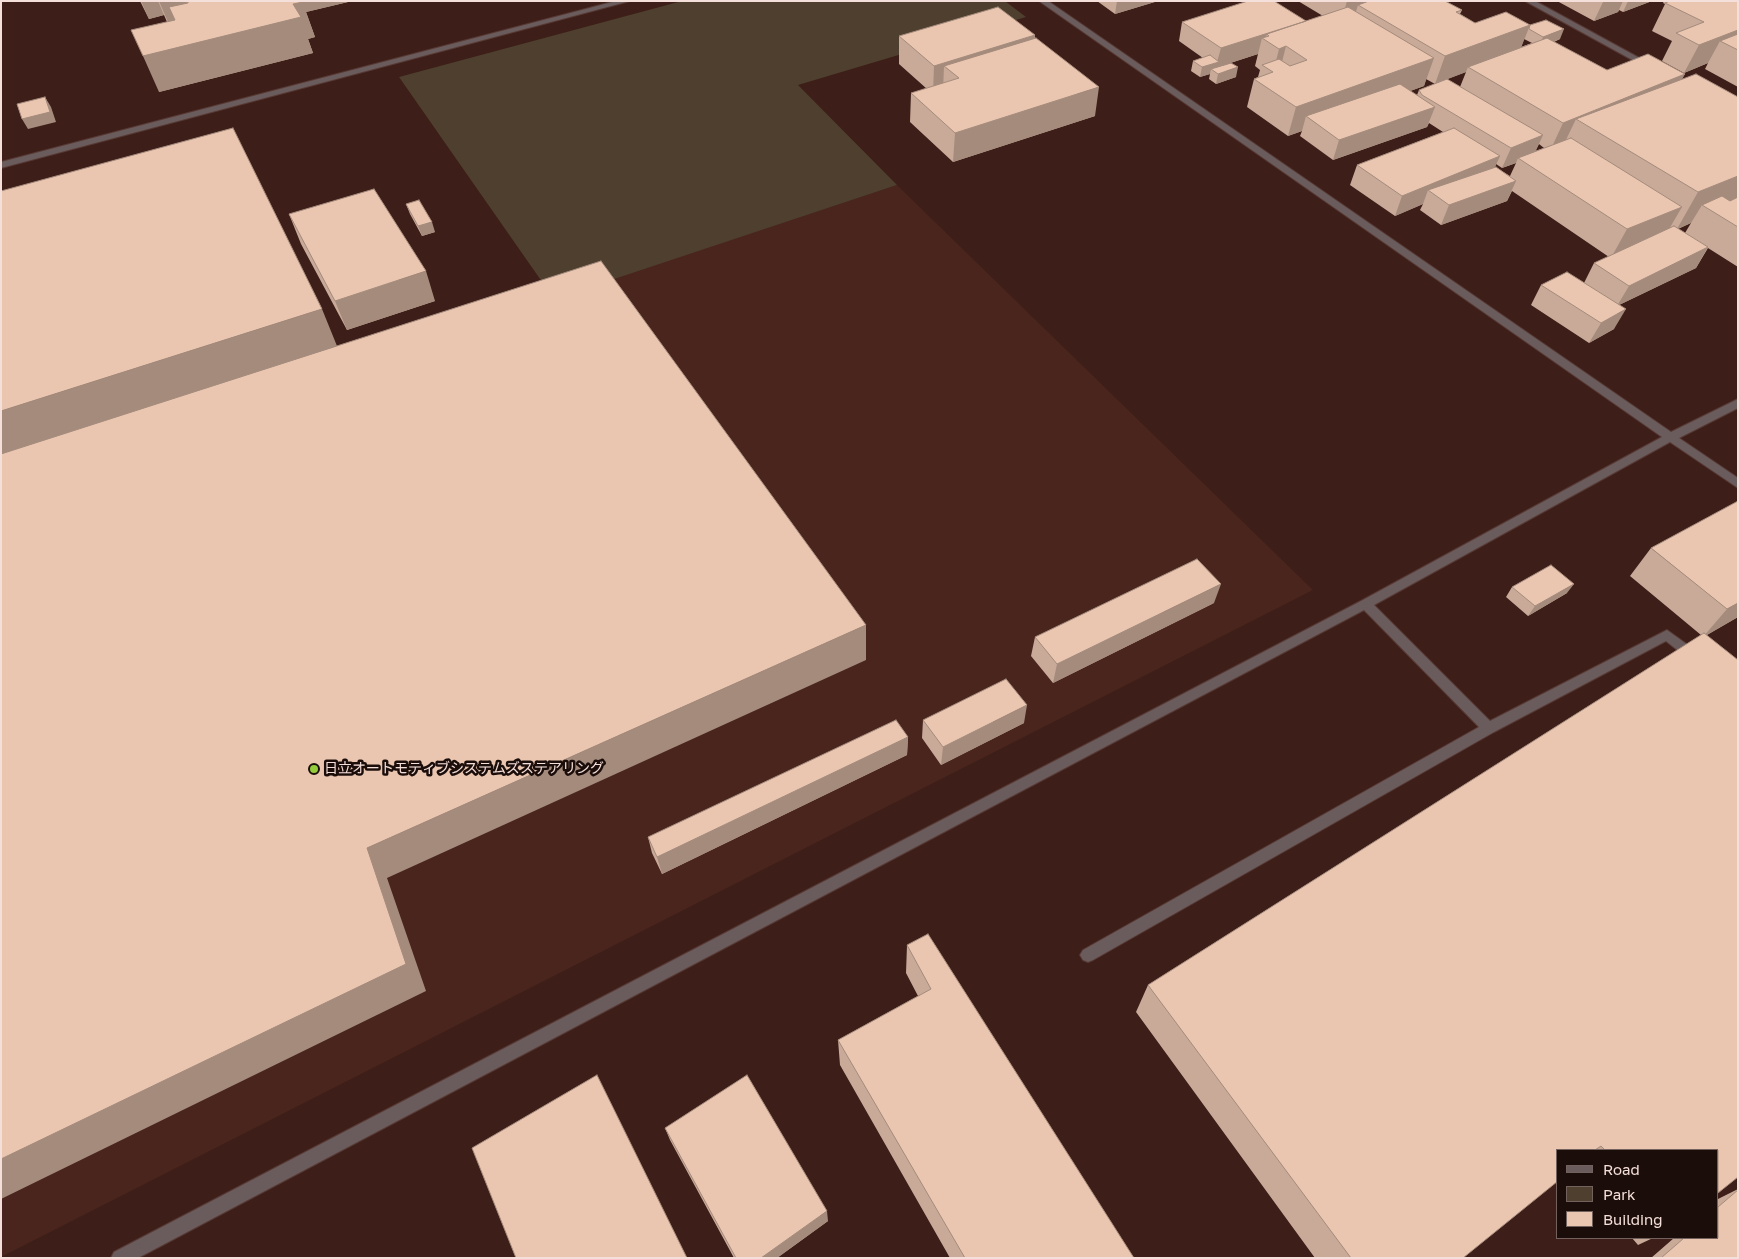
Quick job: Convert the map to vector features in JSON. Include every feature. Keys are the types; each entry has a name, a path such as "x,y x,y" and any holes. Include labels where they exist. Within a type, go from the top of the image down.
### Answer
{"street":[{"path":"1,165 626,1"},
{"path":"1043,1 1738,484"},
{"path":"1529,1 1660,71"},
{"path":"120,1258 1365,604 1671,437 1738,403"},
{"path":"1365,604 1489,728"},
{"path":"1088,955 1489,728 1667,635 1702,664"}],"shaded area":[{"path":"897,185 1313,590 1,1257 1,480"}],"green space":[{"path":"682,1 1005,1 1026,17 798,85 897,185 554,299 399,77"}],"building":[{"path":"188,1 303,2 293,4 301,17 143,56 131,30 175,20 169,7 188,3"},
{"path":"1248,1 1274,1 1306,21 1221,48 1182,22"},
{"path":"1369,1 1445,1 1462,10 1456,12 1475,23 1506,12 1530,25 1445,56 1358,5"},
{"path":"1670,1 1738,1 1738,30 1699,45 1676,33 1704,22 1665,3"},
{"path":"998,7 1035,35 934,66 899,36"},
{"path":"1348,7 1434,58 1296,107 1254,79 1273,72 1262,65 1279,59 1290,66 1307,60 1286,46 1279,49 1262,38 1269,36 1267,34"},
{"path":"1546,20 1564,29 1543,37 1529,29 1530,25"},
{"path":"1738,34 1738,50 1720,41"},
{"path":"1036,38 1099,87 955,133 911,93 959,78 944,66"},
{"path":"1547,38 1607,70 1648,54 1685,74 1563,123 1468,67"},
{"path":"1210,55 1219,62 1202,67 1193,61"},
{"path":"1231,63 1238,67 1218,74 1211,69"},
{"path":"1696,74 1738,97 1738,176 1698,192 1576,119"},
{"path":"1447,79 1543,135 1511,148 1422,95 1419,90"},
{"path":"1400,84 1435,107 1339,140 1306,116"},
{"path":"45,97 50,112 22,119 17,104"},
{"path":"233,128 322,309 1,411 1,191"},
{"path":"1454,128 1500,156 1402,196 1357,165"},
{"path":"1571,138 1682,207 1627,229 1518,158"},
{"path":"1496,167 1516,181 1449,205 1428,190"},
{"path":"374,189 426,271 335,301 289,214"},
{"path":"1722,196 1730,201 1738,197 1738,227 1702,205"},
{"path":"419,200 432,222 418,226 406,204"},
{"path":"1674,226 1708,247 1629,286 1594,263"},
{"name":"日立オートモティブシステムズステアリング","path":"601,261 866,625 367,848 406,964 1,1159 1,454"},
{"path":"1567,272 1626,309 1601,323 1541,285"},
{"path":"1738,501 1738,603 1727,609 1651,548"},
{"path":"1197,559 1221,584 1057,664 1035,637"},
{"path":"1551,565 1574,584 1535,606 1512,587"},
{"path":"1704,633 1738,660 1738,1177 1719,1192 1719,1149 1604,1149 1601,1146 1596,1149 1556,1149 1556,1183 1463,1258 1351,1258 1148,985"},
{"path":"1006,679 1027,705 943,747 923,720"},
{"path":"896,720 908,737 657,857 648,837"},
{"path":"928,934 1134,1258 965,1258 838,1040 931,989 907,945"},
{"path":"597,1075 687,1258 516,1258 472,1148"},
{"path":"747,1075 827,1211 761,1258 736,1258 665,1128"},
{"path":"1738,1190 1738,1258 1661,1258 1683,1239 1719,1239 1719,1206"}],"place":[{"name":"日立オートモティブシステムズステアリング","path":"314,769"}]}
